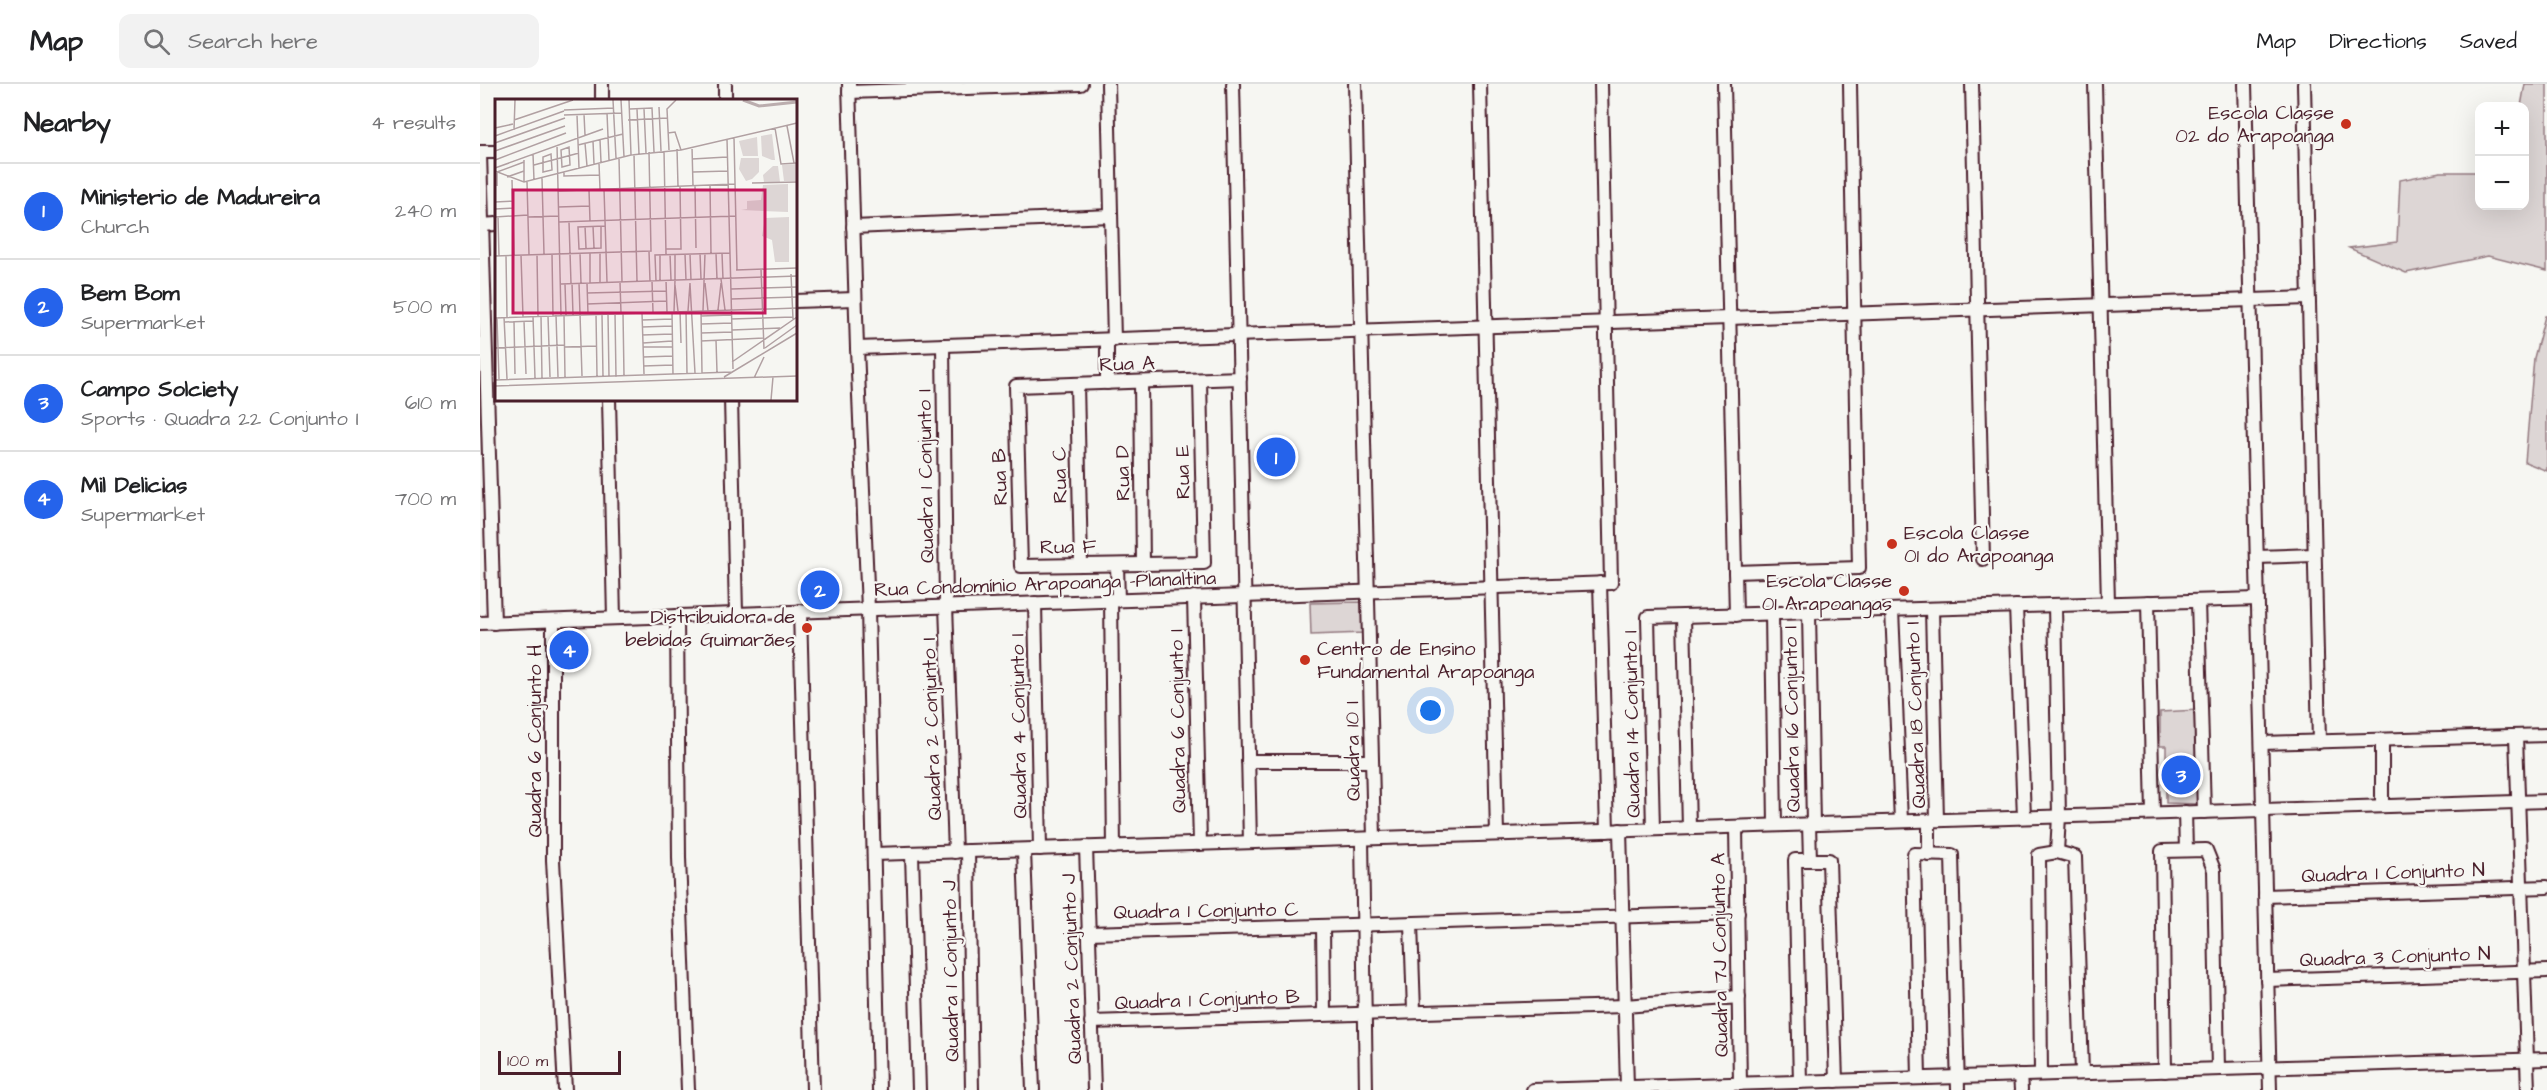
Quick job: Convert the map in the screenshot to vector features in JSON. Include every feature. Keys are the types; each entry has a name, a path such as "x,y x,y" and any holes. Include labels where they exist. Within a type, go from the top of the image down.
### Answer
{"street":[{"path":"879,1090 868,609 856,348 849,88 1082,84"},
{"path":"1107,383 1110,340 1111,216 1108,84"},
{"path":"1233,84 1250,842"},
{"name":"Quadra 10 I","path":"1355,84 1371,761 1364,925 1366,1090"},
{"path":"1480,84 1497,834"},
{"path":"1601,84 1606,322 1606,831"},
{"path":"1724,84 1736,615"},
{"path":"1735,572 1859,568 1850,84"},
{"path":"1972,84 1983,559"},
{"path":"2095,84 2108,603"},
{"path":"2245,84 2270,1090"},
{"path":"2304,84 2319,742"},
{"path":"494,623 485,487 483,361 487,299 481,238 480,153 495,152"},
{"path":"853,227 1111,216"},
{"path":"482,225 495,224"},
{"path":"856,348 2308,298"},
{"path":"796,301 855,299"},
{"name":"Quadra 1 Conjunto I","path":"943,345 946,606"},
{"name":"Rua A","path":"1016,386 1240,378"},
{"name":"Rua E","path":"1200,380 1204,563"},
{"name":"Rua D","path":"1141,382 1143,564"},
{"name":"Rua C","path":"1077,384 1081,565"},
{"name":"Rua B","path":"1016,386 1021,566"},
{"path":"609,400 614,618"},
{"path":"731,400 736,614"},
{"path":"2257,557 2314,555"},
{"name":"Rua F","path":"1021,566 1204,563"},
{"name":"Rua F","path":"1114,846 1114,600 1117,565"},
{"name":"Rua Condomínio Arapoanga -Planaltina","path":"480,623 1605,583"},
{"name":"Quadra 6 Conjunto I","path":"1194,597 1200,844"},
{"path":"1689,828 1684,616 2258,599"},
{"path":"2198,601 2204,812"},
{"path":"2148,602 2154,813"},
{"name":"Quadra 4 Conjunto I","path":"1035,603 1040,849"},
{"path":"2055,605 2059,816 2057,852"},
{"name":"Quadra 2 Conjunto I","path":"946,606 955,852"},
{"path":"2016,606 2024,818"},
{"name":"Quadra 18 Conjunto I","path":"1929,855 1933,820 1932,609"},
{"name":"Quadra 18 Conjunto I","path":"1892,610 1901,821"},
{"path":"800,611 813,1090"},
{"name":"Quadra 16 Conjunto I","path":"1809,613 1810,860"},
{"name":"Quadra 16 Conjunto I","path":"1772,614 1775,825"},
{"path":"677,616 679,858 688,1090"},
{"name":"Quadra 14 Conjunto I","path":"1653,829 1648,617 1684,616"},
{"name":"Quadra 6 Conjunto H","path":"553,621 553,860 565,1090"},
{"path":"2262,743 2547,735"},
{"path":"2516,736 2529,1090"},
{"path":"2382,740 2382,806"},
{"path":"1248,761 1371,761"},
{"path":"874,854 2547,801"},
{"path":"2185,812 2186,850"},
{"name":"Quadra 7J Conjunto A","path":"1736,827 1740,1084"},
{"path":"1620,830 1627,1087"},
{"name":"Quadra 2 Conjunto J","path":"1086,847 1094,1090"},
{"path":"2165,1071 2162,851 2186,850 2206,850 2214,870 2218,1069"},
{"name":"Quadra 1 Conjunto J","path":"968,851 972,1090"},
{"path":"1024,851 1033,1090"},
{"path":"2042,1074 2039,855 2057,852 2075,857 2082,1073"},
{"name":"Quadra 1 Conjunto J","path":"912,854 919,1090"},
{"path":"1919,1078 1914,854 1952,855 1958,1090"},
{"path":"1800,1082 1795,860 1829,860 1836,1081"},
{"name":"Quadra 1 Conjunto N","path":"2265,896 2547,887"},
{"name":"Quadra 1 Conjunto C","path":"1089,933 1738,913"},
{"path":"1411,924 1414,1011"},
{"path":"1323,927 1324,1014"},
{"name":"Quadra 3 Conjunto N","path":"2267,980 2547,971"},
{"name":"Quadra 1 Conjunto B","path":"1091,1022 1625,1006 1739,997"},
{"path":"1535,1090 1740,1084 1783,1086 1800,1082 1836,1081 1853,1085 1900,1084 1919,1078 2547,1059"},
{"path":"2020,1075 2021,1090"}],"shaded area":[{"path":"2525,84 2547,84 2547,271 2488,256 2406,273 2349,248 2397,242 2400,180 2440,172 2475,172 2475,210 2529,210 2529,102 2522,102"},
{"path":"2545,316 2547,316 2547,471 2525,462 2534,358"},
{"path":"1362,602 1364,633 1311,635 1310,603"},
{"path":"2198,710 2196,746 2198,804 2166,803 2166,746 2160,746 2160,712"}],"place":[{"name":"Escola Classe 02 do Arapoanga","path":"2346,124"},
{"name":"Ministerio de Madureira","path":"1276,457"},
{"name":"Escola Classe 01 do Arapoanga","path":"1892,544"},
{"name":"Bem Bom","path":"820,590"},
{"name":"Escola Classe 01 Arapoangas","path":"1904,591"},
{"name":"Distribuidora de bebidas Guimarães","path":"807,628"},
{"name":"Mil Delicias","path":"569,650"},
{"name":"Centro de Ensino Fundamental Arapoanga","path":"1305,660"},
{"name":"Campo Solciety","path":"2181,775"}]}
